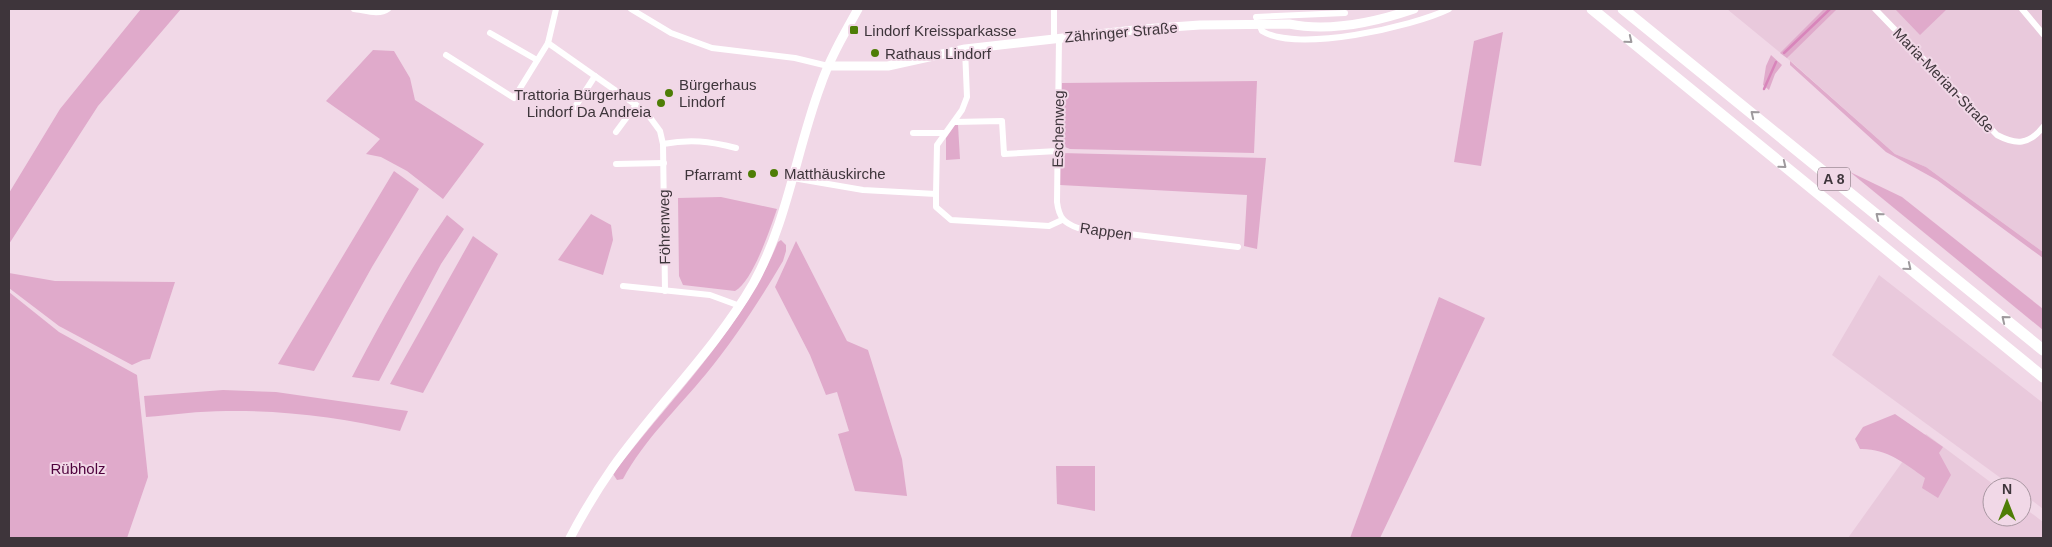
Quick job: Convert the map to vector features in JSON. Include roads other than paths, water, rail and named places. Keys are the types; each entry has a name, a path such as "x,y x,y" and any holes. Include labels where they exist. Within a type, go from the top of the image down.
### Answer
{"highway":[{"name":"A 8","path":"1592,9 2043,377"},
{"name":"A 8","path":"1623,9 2043,350"}],"street":[{"path":"354,9 376,12 388,9"},
{"path":"446,55 514,98 548,42 556,9"},
{"path":"634,9 671,32 712,48 795,58 828,66"},
{"path":"570,538 586,508 614,465 714,342 740,306 763,263 793,178 828,66 858,9"},
{"name":"Eschenweg","path":"1054,9 1058,151 1057,202 1062,220"},
{"name":"Zähringer Straße","path":"828,66 888,66 965,49 1166,27 1289,24 1302,27 1335,25 1375,19 1414,9"},
{"path":"1345,14 1256,17 1258,25 1262,30 1278,38 1354,36 1426,19 1449,9"},
{"name":"Maria-Merian-Straße","path":"1876,9 1997,135 2010,142 2021,142 2030,139 2043,127"},
{"path":"2022,9 2043,34"},
{"path":"490,33 537,60"},
{"name":"Föhrenweg","path":"548,42 636,105 653,120 660,131 664,163 665,291"},
{"path":"793,178 863,190 936,194 937,145 962,110 967,97 965,49"},
{"path":"574,107 595,76"},
{"path":"616,132 636,105"},
{"path":"954,122 1002,121 1004,154 1058,151"},
{"path":"913,134 944,134"},
{"path":"663,144 682,140 708,141 736,148"},
{"path":"616,164 664,163"},
{"name":"Rappen","path":"936,194 936,207 951,220 1049,226 1062,220 1068,225 1086,230 1238,247"},
{"path":"623,286 710,296 740,306"}],"waterway":[{"path":"1784,53 1830,9"},
{"path":"1764,89 1776,62"}],"place":[{"name":"Lindorf Kreissparkasse","path":"854,30"},
{"name":"Rathaus Lindorf","path":"875,53"},
{"name":"Bürgerhaus Lindorf","path":"669,93"},
{"name":"Trattoria Bürgerhaus Lindorf Da Andreia","path":"661,103"},
{"name":"Matthäuskirche","path":"774,173"},
{"name":"Pfarramt","path":"752,174"}],"park label":[{"name":"Rübholz","path":"78,468"}]}
